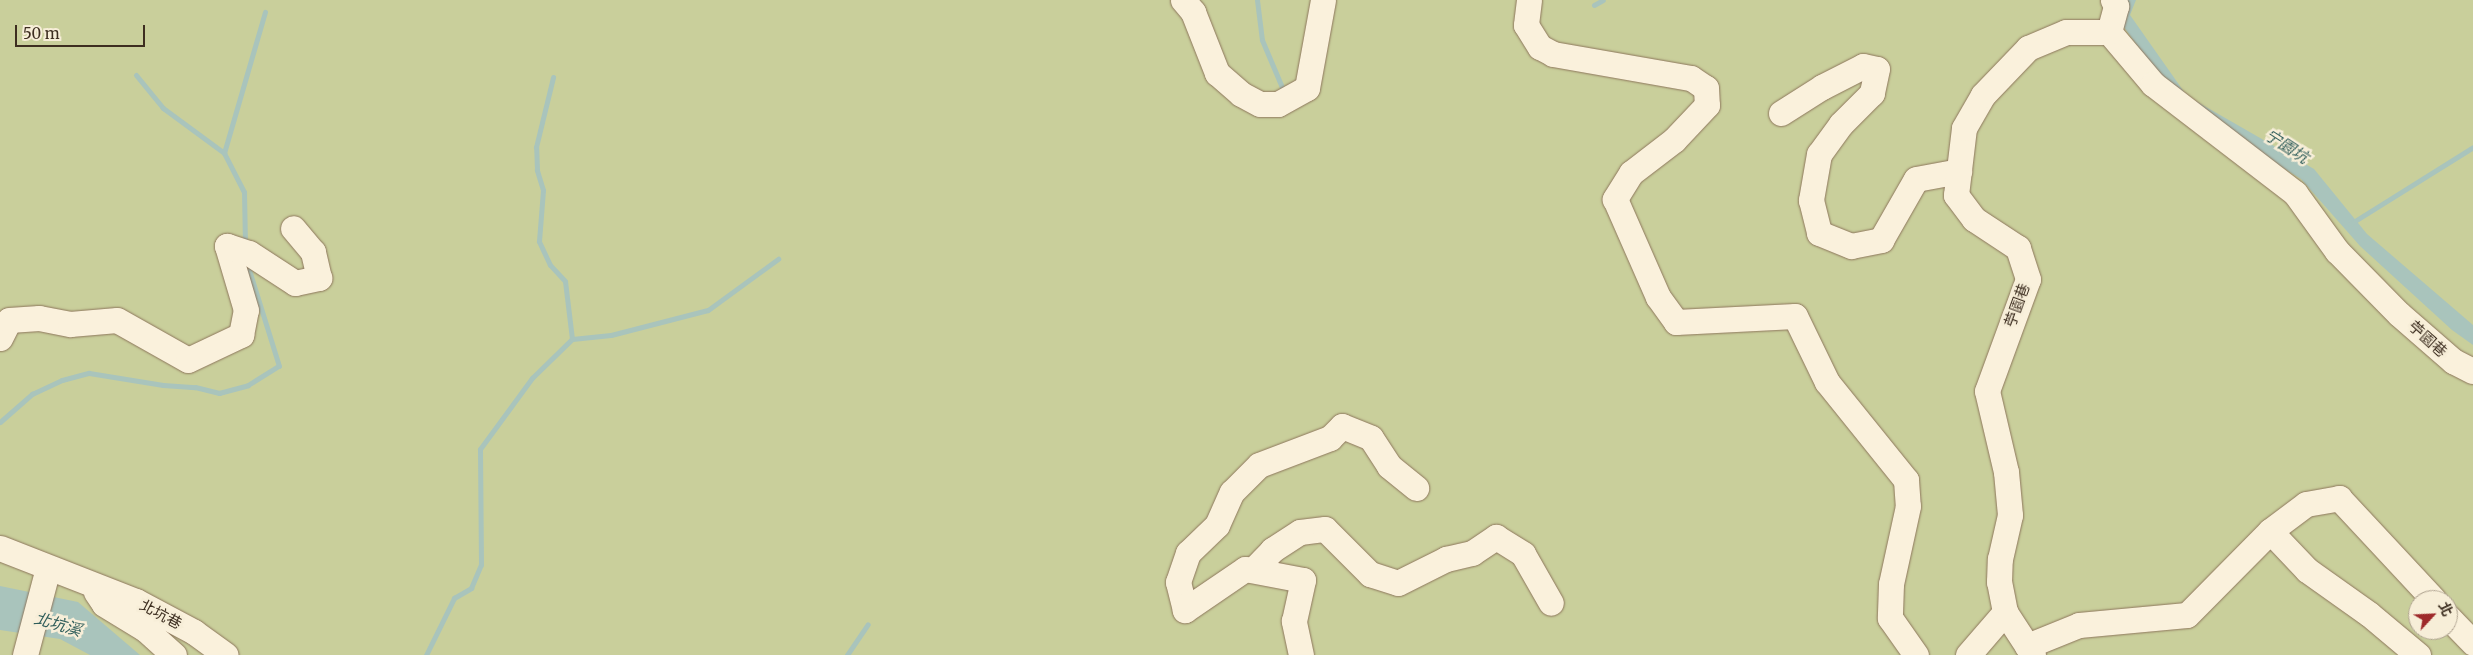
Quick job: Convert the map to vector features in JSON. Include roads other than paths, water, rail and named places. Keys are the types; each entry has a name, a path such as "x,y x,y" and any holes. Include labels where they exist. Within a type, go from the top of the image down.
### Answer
{"street":[{"path":"1183,0 1194,12 1217,73 1241,94 1260,104 1278,104 1307,88 1323,0"},
{"path":"1529,0 1526,25 1540,48 1570,57 1691,78 1706,88 1707,105 1674,140 1631,173 1614,199 1658,297 1676,322 1795,316 1827,382 1906,480 1908,506 1891,584 1890,618 1916,655"},
{"path":"2109,32 2116,6 2113,0"},
{"name":"苧園巷","path":"2030,650 2005,612 1999,582 2000,559 2010,515 2006,472 1987,391 2028,280 2018,248 1974,219 1956,195 1964,128 1983,95 2028,48 2066,32 2109,32 2153,84 2295,193 2337,250 2399,314 2453,361 2473,371"},
{"path":"1781,113 1822,87 1864,66 1877,70 1872,93 1841,124 1819,154 1811,200 1819,233 1851,246 1881,240 1916,179 1959,171"},
{"path":"0,338 9,320 39,318 70,324 117,320 188,360 241,335 246,310 227,246 250,253 294,283 319,278 313,252 294,228"},
{"path":"1301,655 1294,621 1303,580 1244,568 1185,610 1178,582 1188,553 1217,525 1232,492 1259,465 1330,438 1342,426 1371,438 1389,466 1416,488"},
{"path":"2030,650 2079,625 2187,615 2270,531 2306,504 2339,498 2425,590"},
{"path":"1253,570 1272,550 1300,532 1325,529 1370,574 1398,583 1446,559 1472,553 1496,537 1523,554 1551,603"},
{"path":"2270,531 2307,570 2370,614 2418,655"},
{"name":"北坑巷","path":"0,548 136,601 194,632 226,655"},
{"path":"25,655 48,568"},
{"name":"北坑巷","path":"90,584 104,604 145,629 174,655"},
{"path":"1968,655 2005,612"},
{"path":"2458,627 2473,643"}],"water":[{"path":"2123,0 2136,0 2130,15 2187,96 2314,169 2367,234 2473,325 2473,345 2452,330 2360,246 2301,179 2176,101 2119,20"},
{"name":"北坑溪","path":"0,586 78,602 140,655 90,655 60,639 0,630"}],"waterway":[{"path":"1257,0 1262,40 1284,92"},
{"path":"1594,5 1603,0"},
{"path":"245,244 244,192 224,153 265,12"},
{"path":"136,75 163,108 224,153"},
{"path":"426,655 454,598 471,588 481,565 480,449 532,378 572,339 565,281 550,265 539,241 543,190 537,170 536,147 553,77"},
{"path":"2350,224 2473,147"},
{"path":"572,339 611,335 708,310 778,259"},
{"path":"0,422 32,394 62,380 89,373 163,385 195,387 219,393 248,385 279,366 247,263"},
{"path":"847,655 868,624"}],"water label":[{"name":"宁園坑","path":"2287,146"}]}
